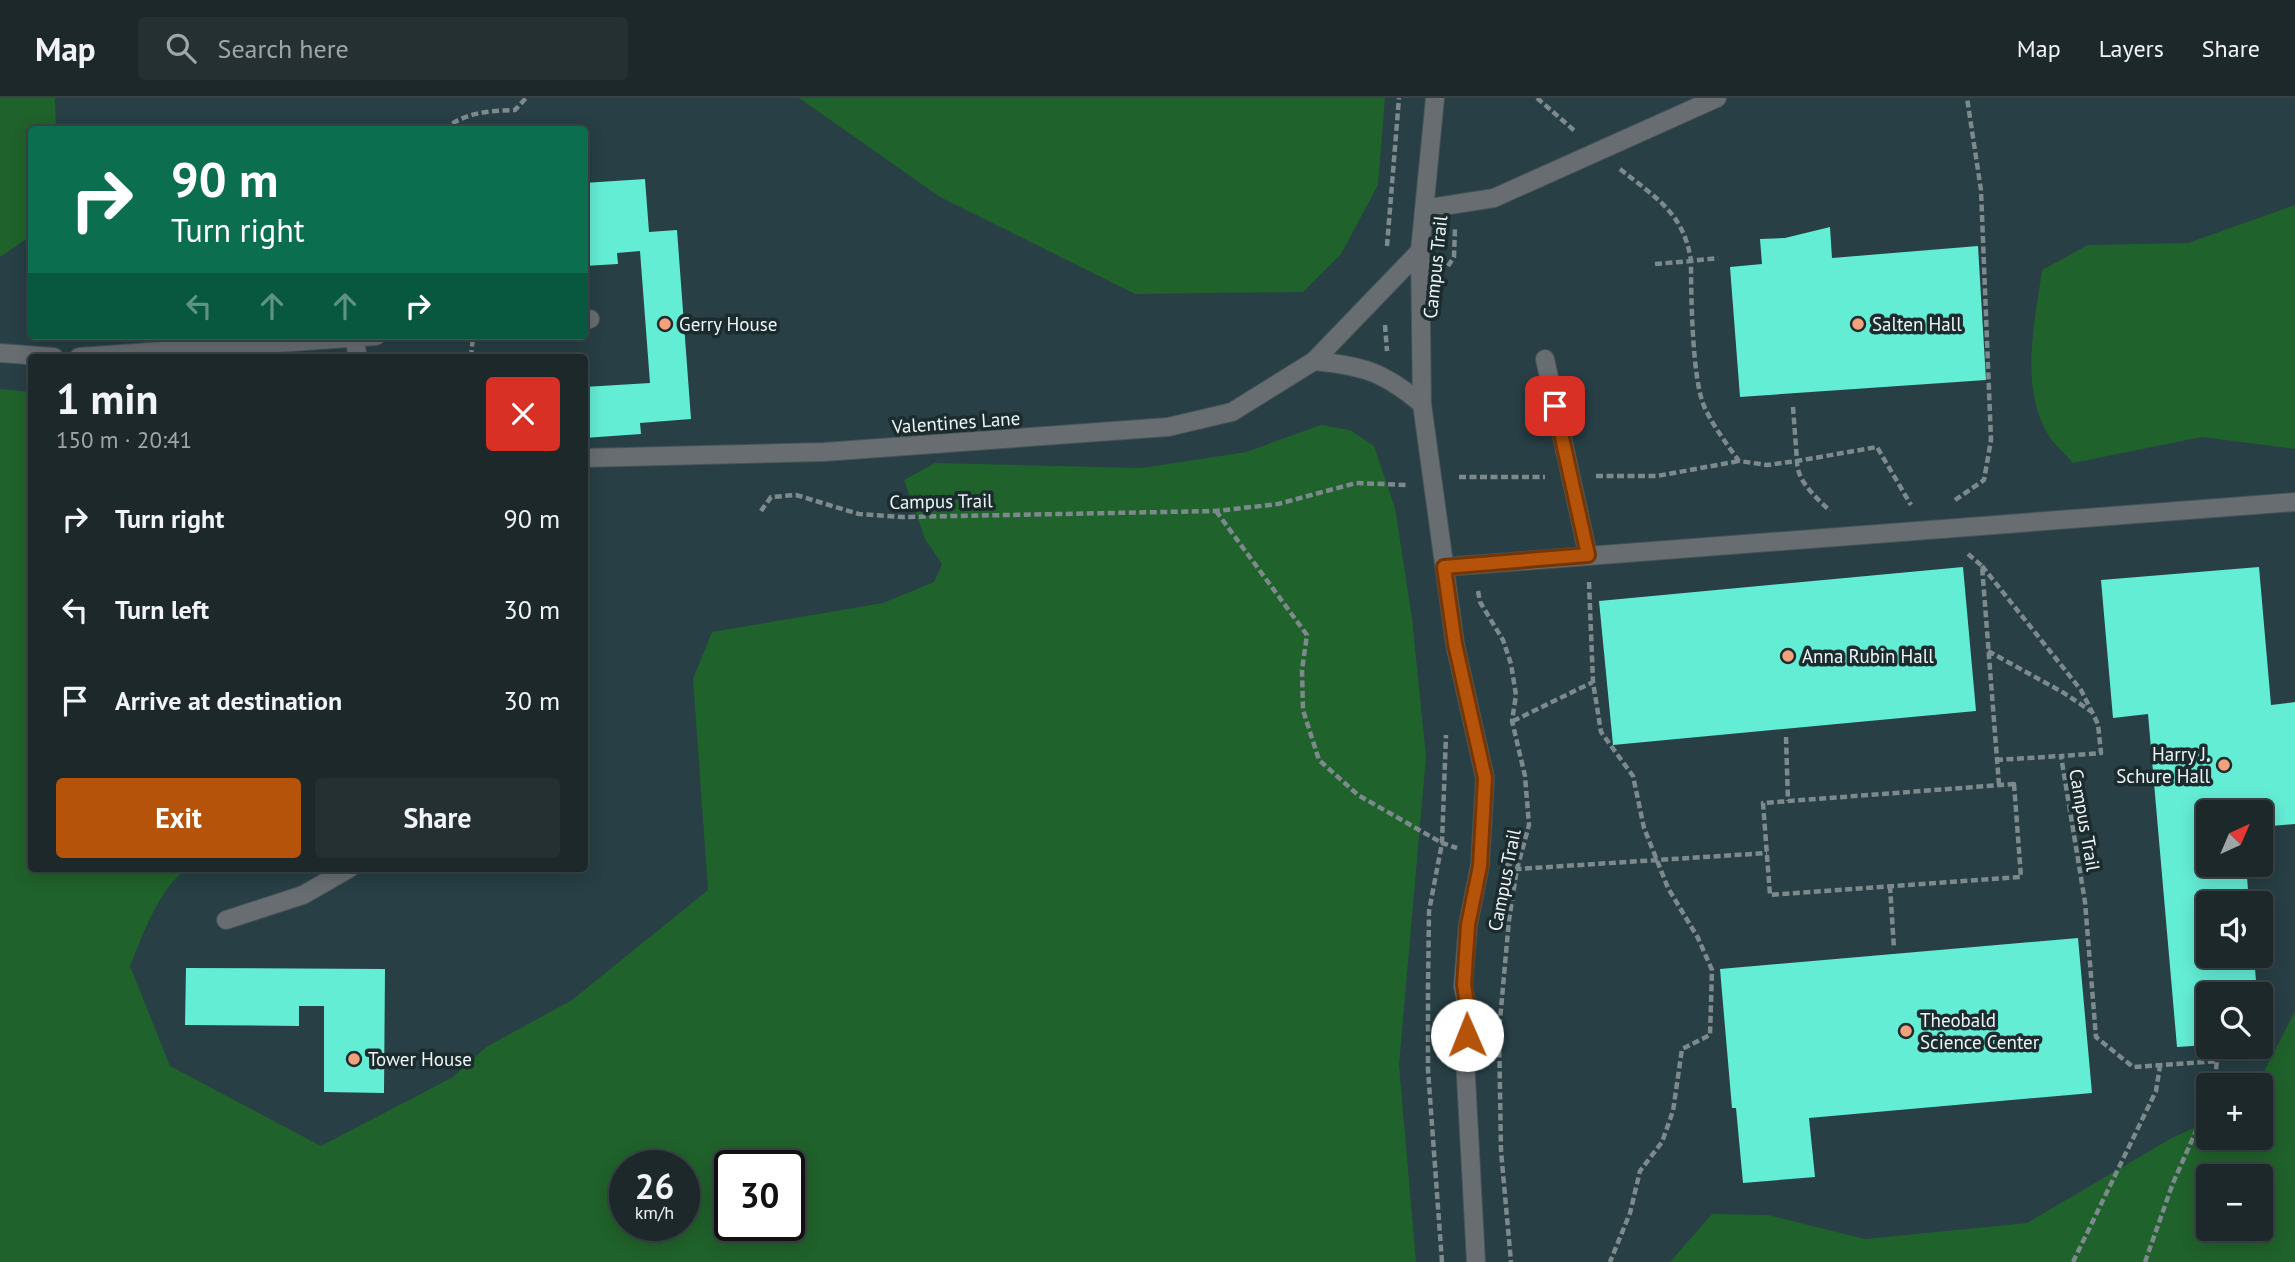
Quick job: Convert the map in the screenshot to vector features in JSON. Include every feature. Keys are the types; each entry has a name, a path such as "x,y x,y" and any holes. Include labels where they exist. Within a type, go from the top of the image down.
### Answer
{"street":[{"path":"1435,98 1420,251 1422,404 1455,644 1485,778 1481,856 1468,925 1464,985 1468,1010 1465,1059 1476,1262"},
{"path":"1423,209 1494,198 1717,98"},
{"name":"Valentines Lane","path":"588,458 824,452 1168,428 1232,412 1314,361 1420,251"},
{"path":"122,354 325,340"},
{"path":"0,353 28,355"},
{"path":"1545,359 1588,555"},
{"path":"1314,361 1346,364 1374,372 1393,380 1422,404"},
{"path":"1444,567 2295,502"},
{"path":"226,920 303,895 343,872"}],"path":[{"path":"448,126 457,118 489,111 515,110 526,98"},
{"path":"1537,98 1676,218 1688,236 1691,302 1703,403 1721,438 1739,461"},
{"path":"1950,504 1984,480 1990,440 1982,190 1967,98"},
{"name":"Campus Trail","path":"1447,276 1448,265 1454,257 1455,204"},
{"path":"1656,264 1718,258"},
{"path":"1793,407 1797,472 1812,494 1830,511 1841,512"},
{"path":"1657,476 1739,461 1767,465 1877,447 1912,508 1900,510"},
{"path":"1456,466 1459,489"},
{"path":"1408,478 1410,498"},
{"name":"Campus Trail","path":"761,511 771,497 796,495 859,514 903,517 1216,511 1278,504 1356,483 1409,485"},
{"path":"1216,511 1307,635 1302,670 1303,710 1319,761 1358,795 1442,843 1517,869 1767,853"},
{"name":"Campus Trail","path":"1936,528 1982,566 2081,690 2098,724 2101,753 2061,756 2085,902 2096,1037 2133,1067 2217,1061 2216,1073"},
{"path":"1588,555 1593,682 1601,732 1633,776 1644,828 1656,860 1712,970 1710,1035 1682,1049 1673,1111 1662,1142 1640,1171 1630,1213 1610,1262"},
{"name":"Campus Trail","path":"1473,565 1480,602 1503,639 1511,664 1516,695 1512,721 1525,776 1529,825 1517,869 1501,984 1499,1031 1501,1152 1511,1262"},
{"path":"1982,566 1998,785"},
{"path":"1987,651 2064,692 2093,713"},
{"path":"1512,721 1593,682"},
{"path":"1442,1262 1428,1029 1429,911 1442,843 1447,723"},
{"path":"1786,737 1788,801"},
{"path":"1996,760 2061,756"},
{"path":"2014,784 2021,877 1770,895 1763,803 1998,785 2014,784"},
{"path":"1889,886 1894,949"},
{"path":"2073,1262 2156,1091 2160,1066"},
{"path":"2145,1262 2173,1183 2196,1131"}],"shaded area":[{"path":"0,98 2295,98 2295,1262 0,1262"}],"green space":[{"path":"0,98 55,98 56,126 28,126 28,238 0,257"},
{"path":"799,98 1385,98 1378,185 1341,254 1303,292 1135,294 940,197"},
{"path":"2295,205 2295,449 2202,437 2073,463 2051,439 2035,400 2032,378 2033,334 2042,270 2088,245 2188,243"},
{"path":"0,389 28,392 28,872 185,872 170,884 162,897 130,966 170,1066 321,1146 453,1077 486,1047 572,1000 708,890 693,679 712,632 883,603 934,582 942,564 925,539 904,480 935,463 1142,468 1246,452 1321,425 1350,430 1374,446 1395,508 1412,618 1426,757 1399,1065 1416,1262 0,1262"},
{"path":"2295,1011 2295,1262 1670,1262 1712,1214 1768,1215 1865,1239 2027,1223 2170,1139 2196,1127 2196,1150 2273,1150 2273,1073 2263,1073 2270,1059 2273,1059 2273,1054"}],"building":[{"name":"Gerry House","path":"645,179 649,232 677,230 691,419 640,423 641,434 588,438 588,387 650,383 640,251 617,253 618,264 588,266 588,183"},
{"name":"Salten Hall","path":"1830,227 1832,258 1978,246 1986,380 1740,397 1730,267 1762,264 1760,239 1785,238"},
{"name":"Anna Rubin Hall","path":"1963,567 1976,711 1613,745 1599,601"},
{"name":"Harry J. Schure Hall","path":"2259,567 2271,705 2295,702 2295,824 2273,826 2273,800 2196,800 2196,877 2247,877 2248,891 2196,891 2196,968 2255,968 2256,982 2196,982 2196,1046 2177,1047 2148,714 2113,718 2101,580"},
{"name":"Theobald Science Center","path":"2078,938 2092,1093 1809,1118 1815,1177 1743,1183 1736,1108 1732,1108 1720,969"},
{"name":"Tower House","path":"186,968 385,969 384,1093 324,1092 324,1006 299,1006 299,1026 185,1025"}],"place":[{"name":"Gerry House","path":"665,324"},
{"name":"Salten Hall","path":"1858,324"},
{"name":"Anna Rubin Hall","path":"1788,656"},
{"name":"Harry J. Schure Hall","path":"2224,765"},
{"name":"Theobald Science Center","path":"1906,1031"},
{"name":"Tower House","path":"354,1059"}],"route":[{"path":"1467,1035 1468,1010 1464,985 1468,925 1480,866 1485,778 1455,644 1444,567 1588,555 1555,406"}]}
